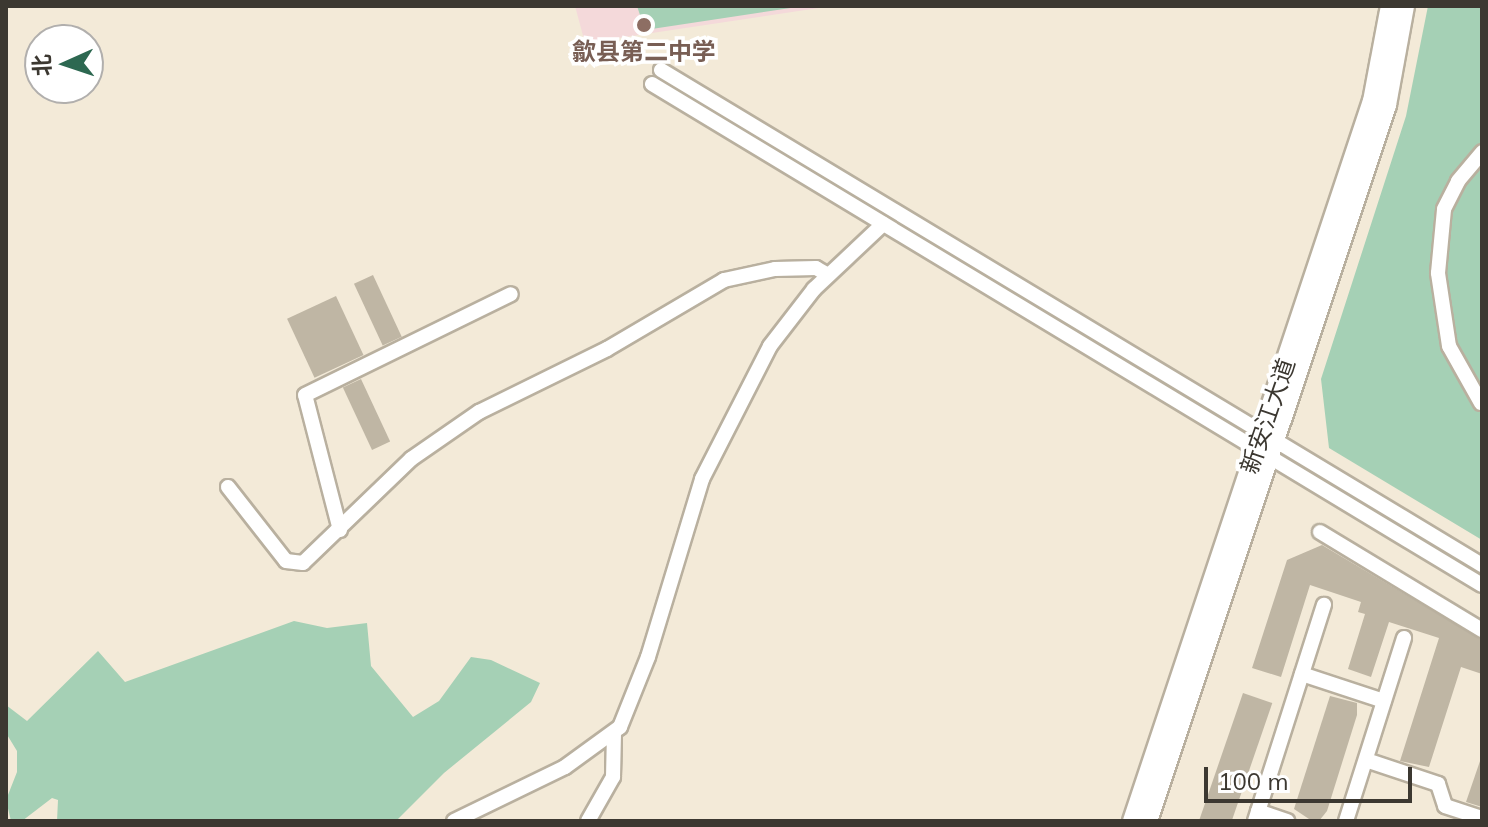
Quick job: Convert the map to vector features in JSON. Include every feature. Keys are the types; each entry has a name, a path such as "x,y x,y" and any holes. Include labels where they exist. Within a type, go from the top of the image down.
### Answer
{"main road":[{"name":"新安江大道","path":"1148,821 1372,101 1390,6"},
{"name":"新安江大道","path":"1132,821 1387,105 1405,6"}],"street":[{"path":"661,70 1267,445 1482,585"},
{"path":"652,84 883,224 1482,565"},
{"path":"1481,403 1449,346 1438,273 1444,209 1458,181 1482,152"},
{"path":"454,821 565,767 614,733 630,711 707,467 770,346 828,275 883,224"},
{"path":"228,487 286,561 307,561 411,459 467,418 607,349 716,284 775,269 816,268 828,275"},
{"path":"340,530 305,395 511,294"},
{"path":"1320,532 1482,630"},
{"path":"1287,821 1256,816 1324,605"},
{"path":"1346,821 1404,638"},
{"path":"1302,674 1384,701"},
{"path":"588,821 613,777 614,733"},
{"path":"1366,760 1438,784 1445,806 1482,818"}],"shaded area":[{"name":"歙县第二中学","path":"575,6 832,6 585,43"}],"green space":[{"path":"637,6 804,6 645,30"},
{"path":"1428,6 1482,6 1482,540 1329,448 1321,379 1406,116"},
{"path":"294,621 327,628 367,623 371,666 413,717 439,701 471,657 491,660 540,683 531,702 444,773 396,821 57,821 58,800 52,798 22,821 11,821 6,800 17,772 17,751 6,733 6,705 27,721 98,651 125,682"}],"building":[{"path":"373,275 402,337 383,346 354,284"},
{"path":"336,296 363,355 315,378 287,319"},
{"path":"361,379 390,442 372,450 343,387"},
{"path":"1322,545 1482,640 1482,674 1461,667 1429,767 1400,761 1439,638 1389,622 1371,677 1348,669 1365,614 1358,612 1361,602 1310,585 1281,677 1252,668 1287,560"},
{"path":"1243,693 1272,703 1232,821 1199,820"},
{"path":"1330,696 1357,703 1357,715 1327,811 1319,821 1312,821 1294,809"},
{"path":"1482,761 1482,807 1466,802"}],"place":[{"name":"歙县第二中学","path":"644,25"}]}
